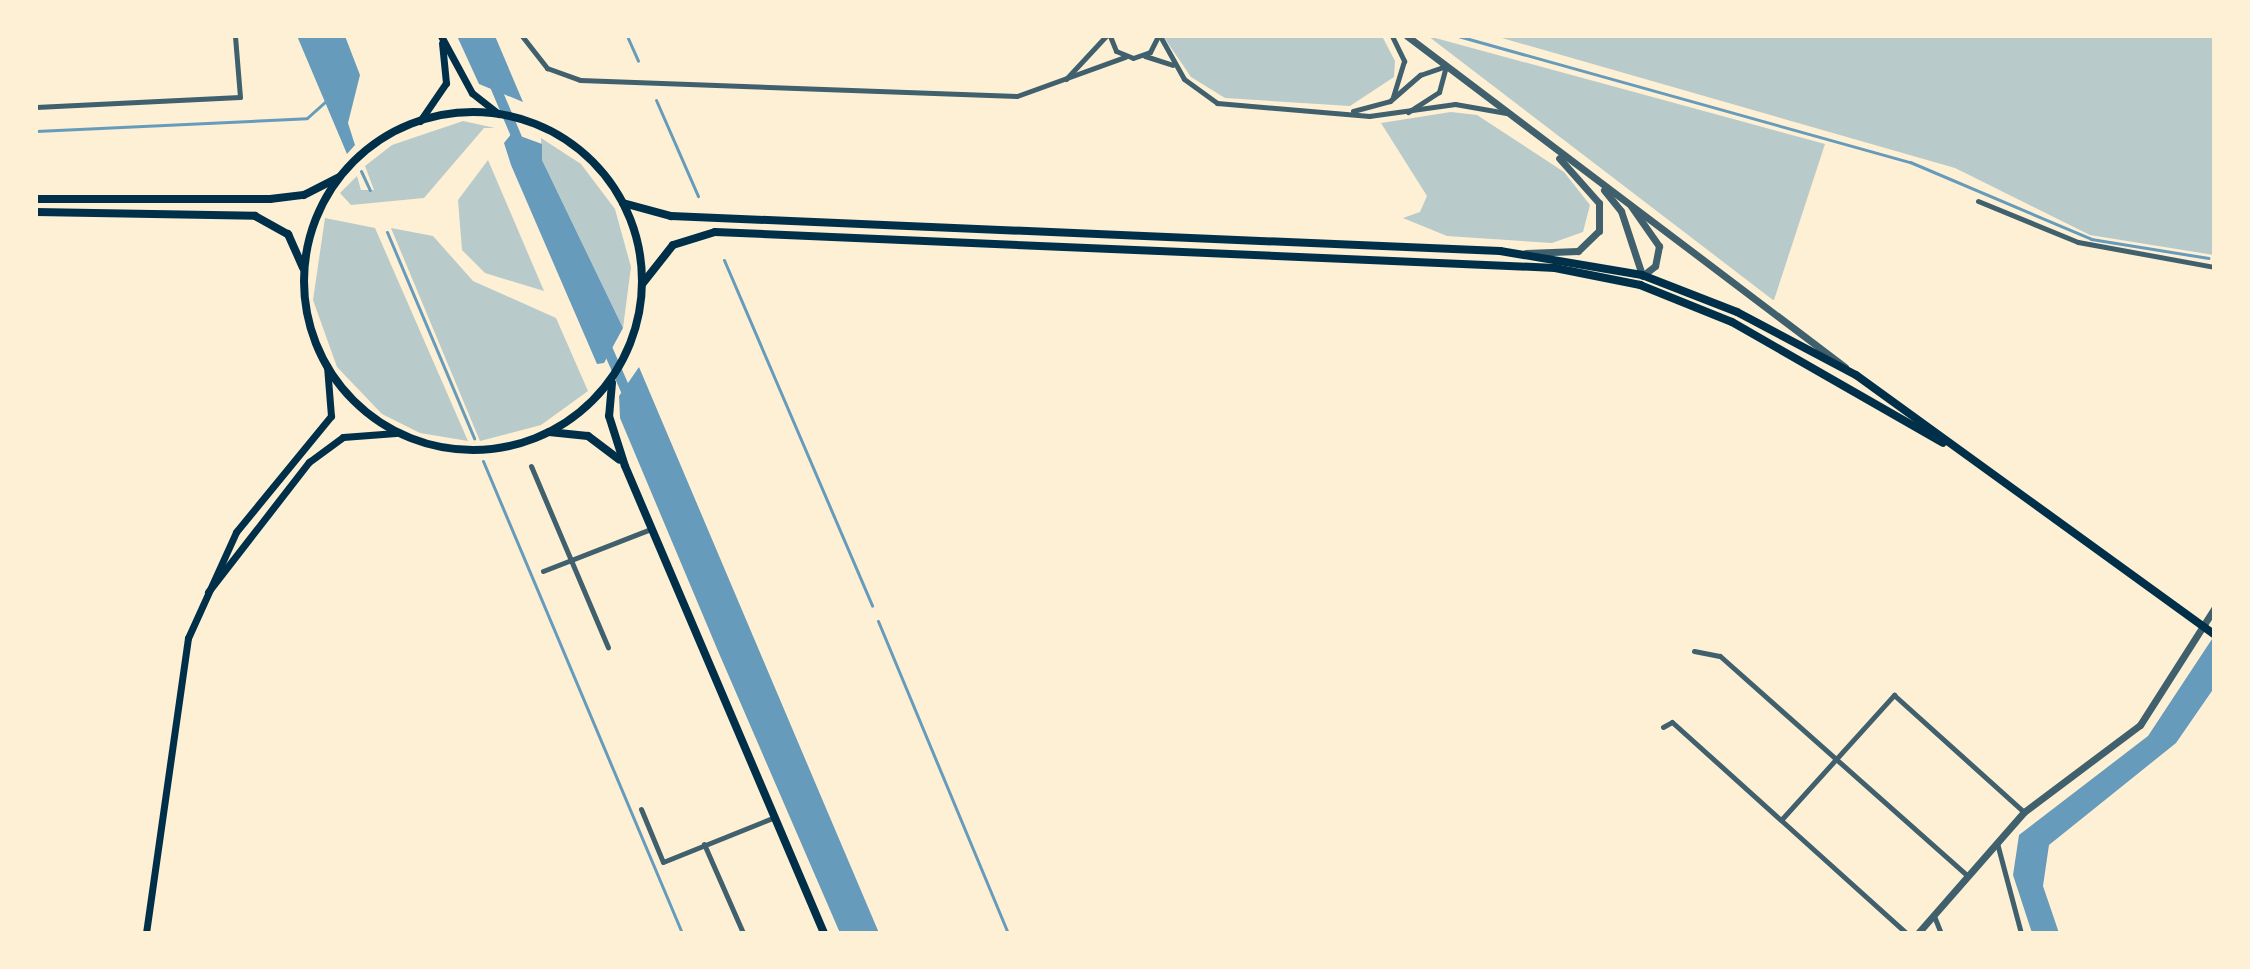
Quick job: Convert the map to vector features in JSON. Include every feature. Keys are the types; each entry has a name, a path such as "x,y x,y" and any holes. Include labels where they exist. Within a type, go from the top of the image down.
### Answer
{"main road":[{"path":"441,36 472,93 499,114"},
{"path":"420,121 446,83 441,36"},
{"path":"200,603 249,530 309,462 343,437 396,433 471,450 548,432 579,415 613,378 632,343 643,283 623,203 592,161 533,123 499,114 420,121 386,137 343,174 316,218 304,273"},
{"path":"36,199 280,199 343,174"},
{"path":"623,203 671,216 1526,253 1642,275 1737,312 1853,374 2214,634"},
{"path":"36,212 255,216 288,234 304,273 308,318 327,366 332,403 318,440 251,511 200,603 177,686 146,933"},
{"path":"643,283 673,245 715,232 1476,262 1640,285 1754,334 1961,452"},
{"path":"327,366 355,402 396,433"},
{"path":"613,378 609,416 625,466 824,933"},
{"path":"548,432 588,436 625,466"}],"street":[{"path":"36,107 240,97 235,36"},
{"path":"522,36 547,68 580,80 1017,96 1063,83 1125,57 1144,56 1173,65"},
{"path":"1063,83 1108,36 1125,57"},
{"path":"1144,56 1159,36 1173,65 1217,103 1395,115 1455,104 1507,114"},
{"path":"1390,101 1404,71 1392,36"},
{"path":"1407,36 1853,374"},
{"path":"1348,112 1390,101 1420,75 1446,66"},
{"path":"1395,115 1432,99 1446,66"},
{"path":"1526,253 1578,251 1599,231 1599,203 1550,147"},
{"path":"1600,185 1621,211 1642,275 1640,285"},
{"path":"1627,201 1659,246 1655,266 1642,275"},
{"path":"1978,201 2078,242 2214,267"},
{"path":"531,466 608,647"},
{"path":"543,571 651,529"},
{"path":"1918,933 2024,812 2140,725 2214,609"},
{"path":"1694,651 1720,656 1968,876"},
{"path":"1781,820 1894,695 2024,812"},
{"path":"1663,727 1672,722 1906,933"},
{"path":"641,809 663,862 775,817"},
{"path":"1997,843 2021,933"},
{"path":"704,844 743,933"},
{"path":"1933,915 1941,933"}],"shaded area":[{"path":"1163,36 1382,36 1395,61 1394,77 1350,106 1225,98 1191,77"},
{"path":"1428,36 1825,144 1774,300 1773,300"},
{"path":"1495,36 2214,36 2214,255 2090,235 1955,168"},
{"path":"1451,112 1477,115 1564,172 1590,205 1583,232 1552,243 1447,236 1403,218 1420,212 1427,196 1381,123"},
{"path":"463,121 495,128 484,128 424,198 351,205 340,193 357,176 361,190 374,190 365,166 392,145"},
{"path":"541,138 581,164 615,209 631,267 623,328 542,160"},
{"path":"488,160 544,291 485,273 462,250 458,200"},
{"path":"325,218 375,228 468,441 420,433 382,414 337,367 313,300"},
{"path":"391,228 433,236 473,281 556,318 588,391 541,425 480,441"}],"water":[{"path":"297,36 345,36 360,75 348,123 355,145 347,154"},
{"path":"457,36 495,36 523,102 479,84"},
{"path":"512,133 542,144 542,160 623,328 604,363 597,364 511,165 504,143"},
{"path":"639,367 879,933 840,933 718,651 620,418 619,396"},
{"path":"2214,636 2214,688 2176,743 2049,845 2043,886 2059,933 2032,933 2013,875 2019,835 2148,736"}],"waterway":[{"path":"627,36 638,61"},
{"path":"1458,36 1910,162 2091,239 2208,258"},
{"path":"495,86 520,145"},
{"path":"36,131 307,118 328,99"},
{"path":"656,100 698,196"},
{"path":"361,171 370,190"},
{"path":"387,232 474,438"},
{"path":"724,260 872,606"},
{"path":"605,343 629,398"},
{"path":"483,461 682,933"},
{"path":"878,621 1008,933"}]}
